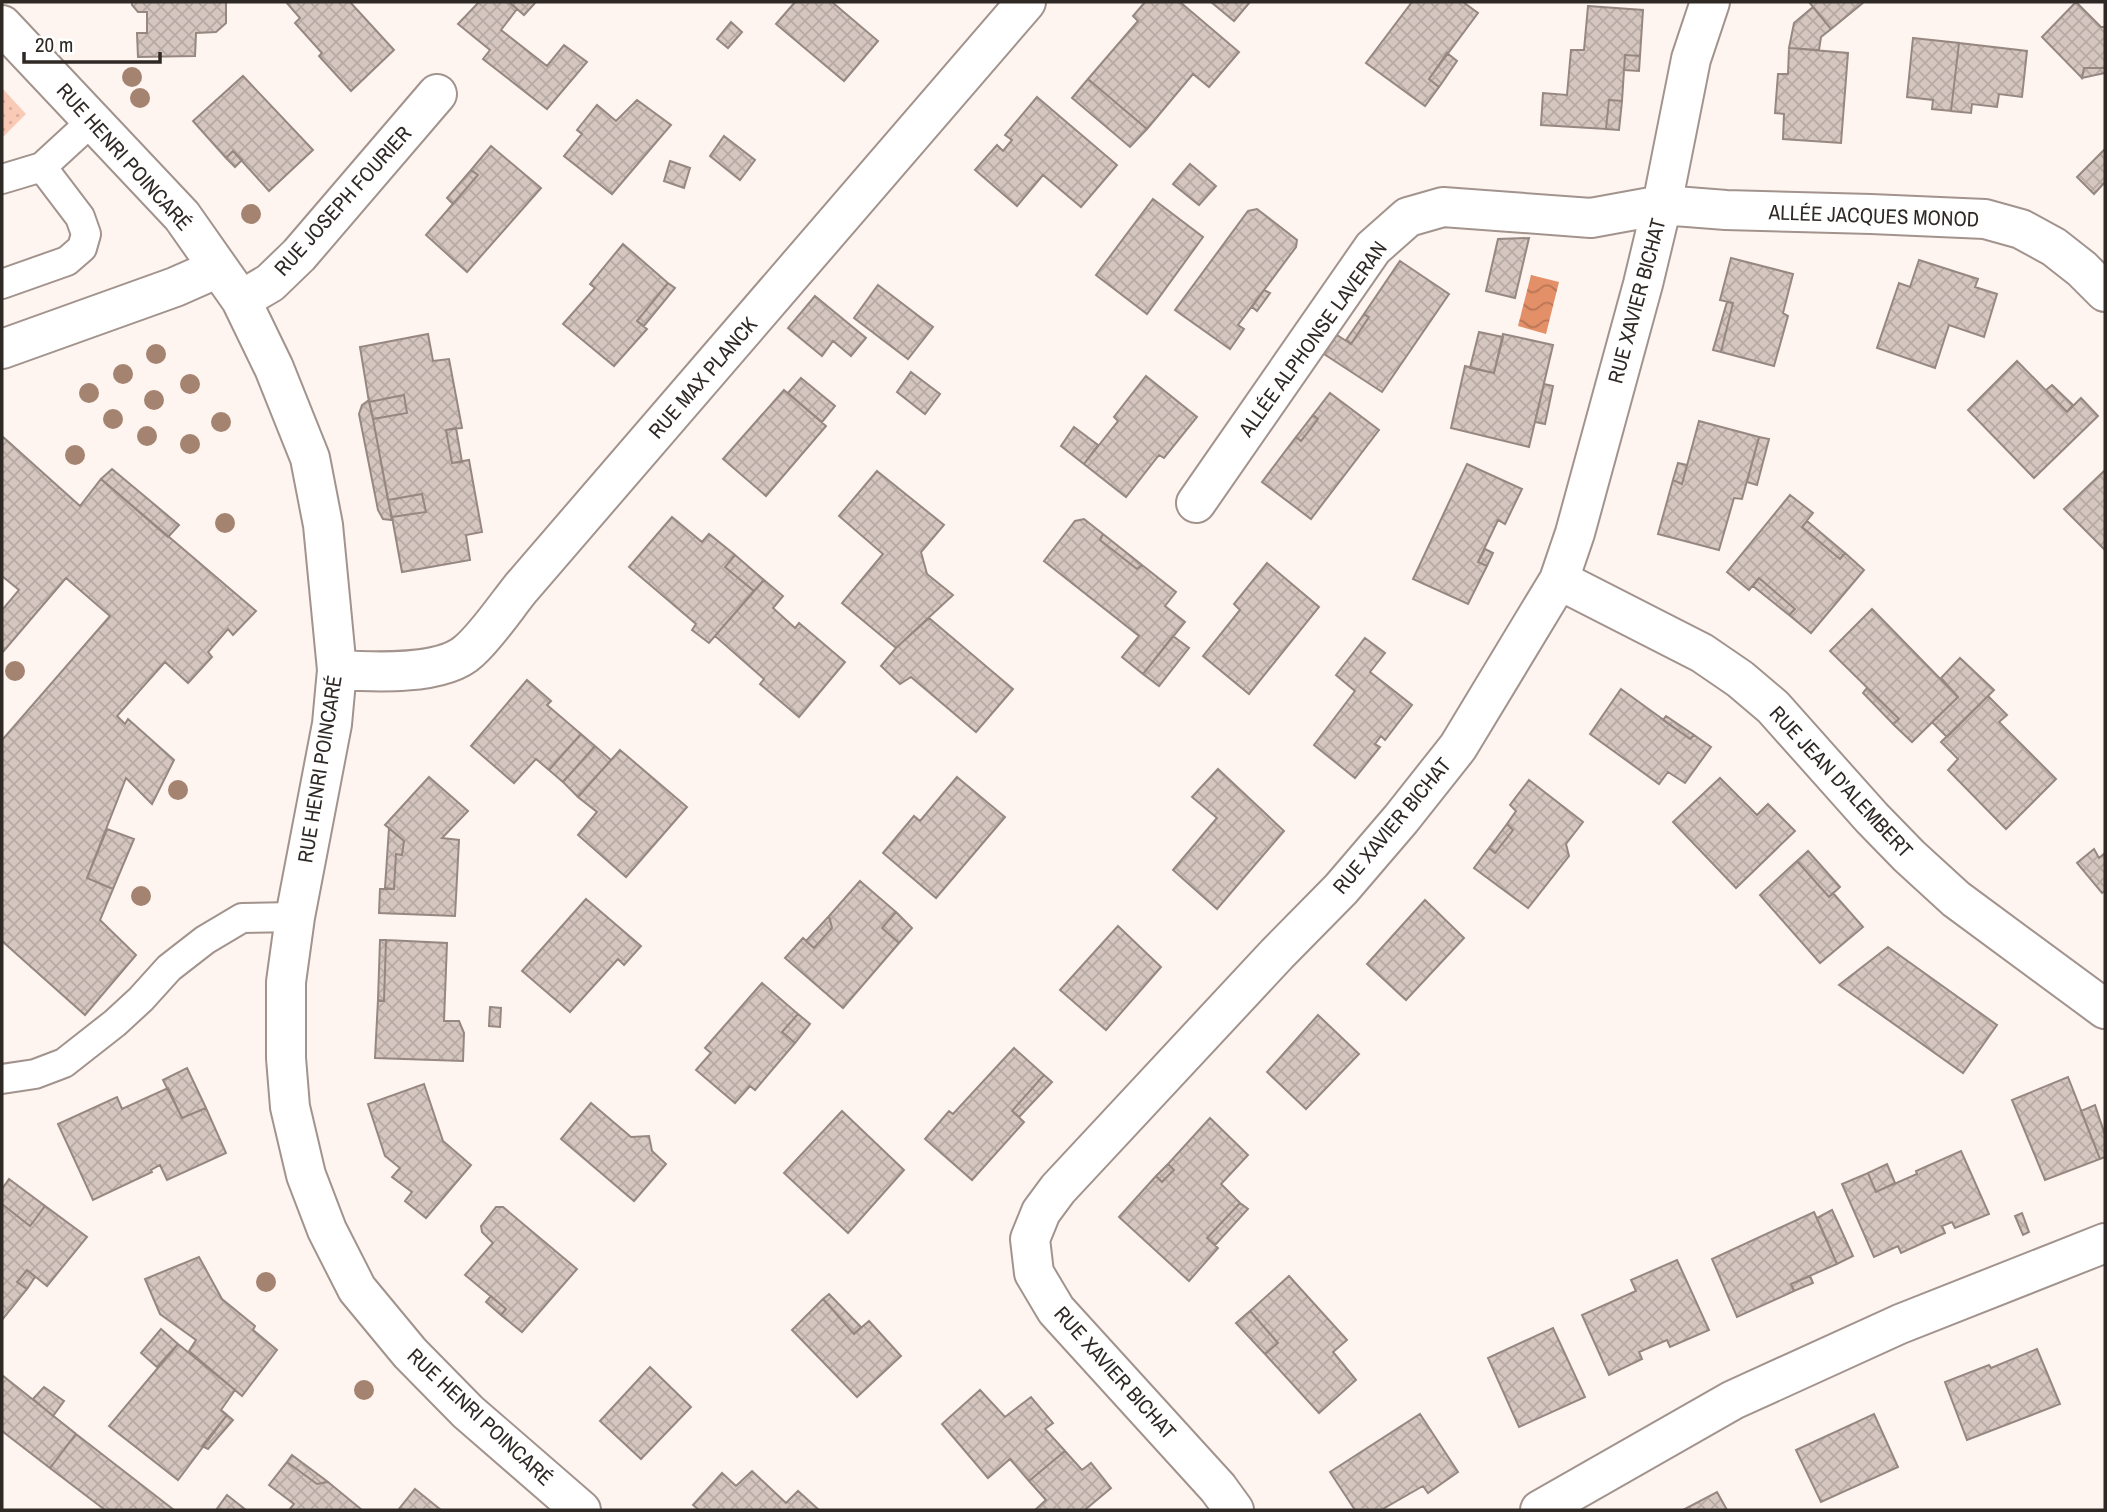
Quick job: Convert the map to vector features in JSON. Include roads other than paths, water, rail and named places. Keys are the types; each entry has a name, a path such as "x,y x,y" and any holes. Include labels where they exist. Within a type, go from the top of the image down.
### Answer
{"street":[{"name":"RUE MAX PLANCK","path":"337,670 385,672 432,667 454,662 469,652 521,588 1026,2"},
{"name":"RUE XAVIER BICHAT","path":"1234,1510 1056,1310 1034,1273 1030,1239 1041,1212 1058,1189 1341,889 1410,808 1458,747 1559,580 1586,494 1643,284 1691,59 1710,2"},
{"name":"RUE HENRI POINCARÉ","path":"2,25 182,216 242,300 274,368 310,458 323,524 337,670 332,724 295,917 286,982 286,1058 290,1107 306,1175 327,1230 358,1289 410,1353 468,1412 581,1510"},
{"name":"RUE JOSEPH FOURIER","path":"242,300 270,283 299,255 437,94"},
{"name":"ALLÉE JACQUES MONOD","path":"1662,205 1726,210 1985,219 2021,229 2054,247 2105,292"},
{"name":"ALLÉE ALPHONSE LAVERAN","path":"1196,503 1373,248 1408,217 1443,207 1591,218 1662,205"},
{"path":"2,349 175,287 218,268"},
{"name":"RUE JEAN D'ALEMBERT","path":"1559,580 1702,653 1740,679 1773,707 1872,818 1928,873 1956,898 2105,1009"},
{"path":"1540,1510 1733,1400 1900,1324 2105,1243"}],"lane":[{"path":"2,179 42,167 92,121"},
{"path":"2,284 67,261 82,248 86,234 79,217 42,167"},
{"path":"2,1079 35,1074 64,1063 115,1023 169,968 205,940 242,918 295,917"}],"water":[{"path":"1531,275 1559,282 1546,334 1518,326"}]}
